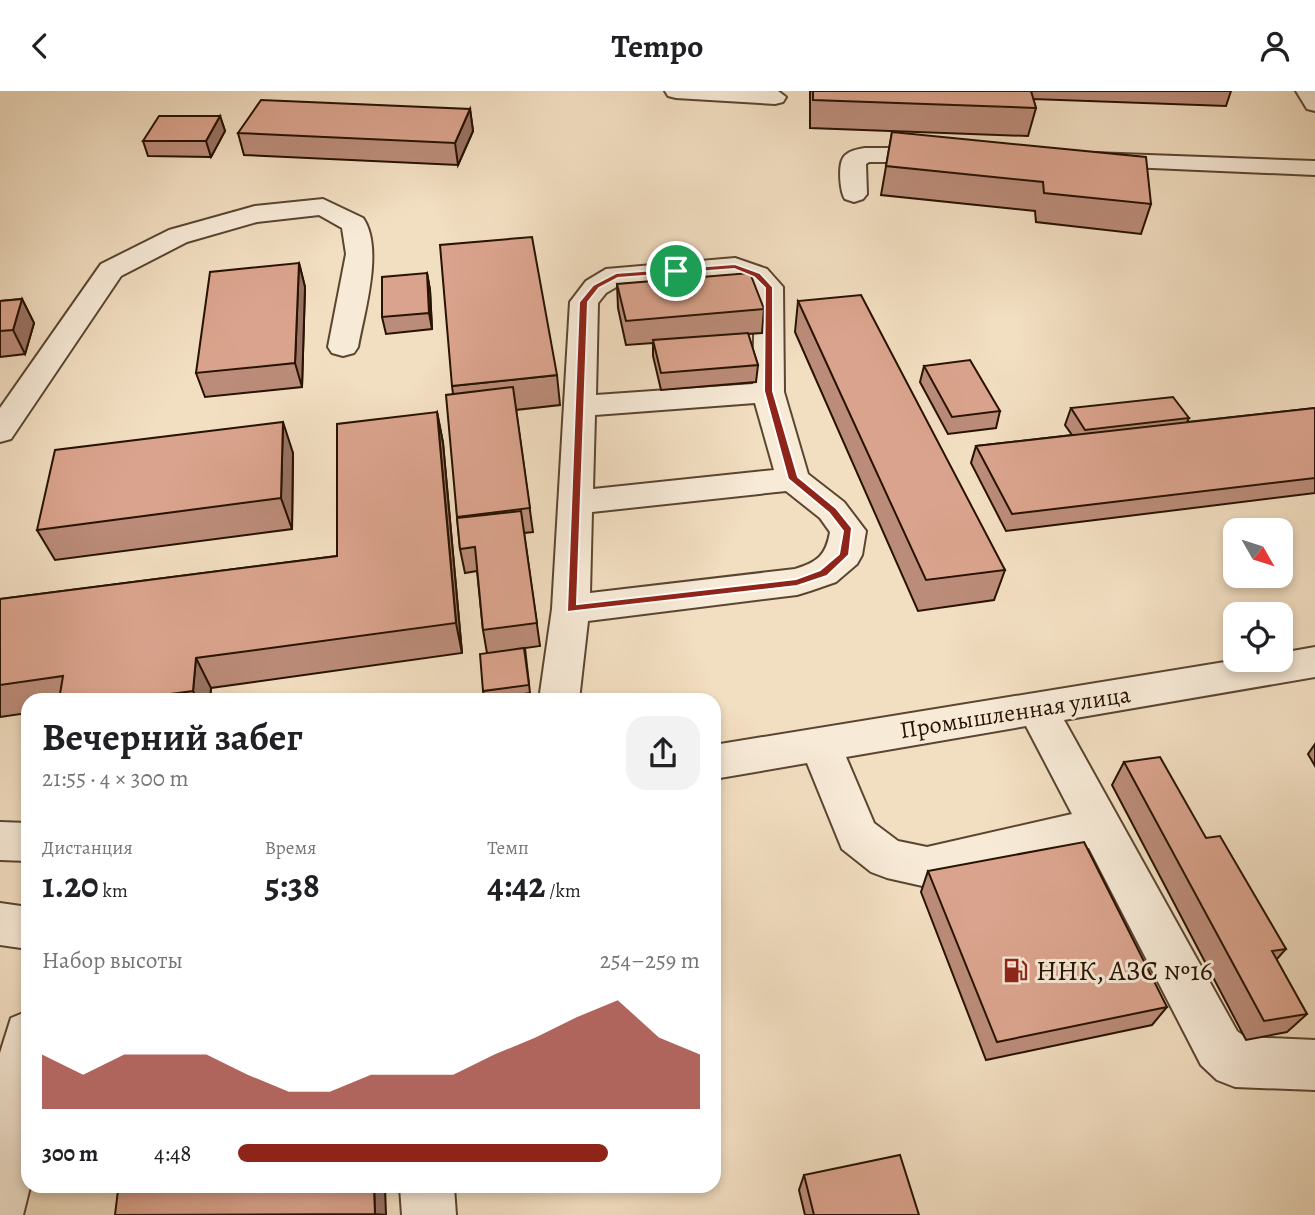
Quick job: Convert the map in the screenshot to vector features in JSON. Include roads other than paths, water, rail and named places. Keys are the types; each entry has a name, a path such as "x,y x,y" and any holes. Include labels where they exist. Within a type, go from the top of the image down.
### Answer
{"street":[{"path":"676,91 775,94 773,120"},
{"path":"1307,91 1315,104"},
{"path":"854,194 854,160 865,155 966,156"},
{"path":"1064,159 1315,168"},
{"path":"0,432 111,270 178,236 255,214 323,207 354,224 360,254 343,347"},
{"path":"560,693 571,609 584,302 596,287 616,275 735,266 757,275 769,287 768,391 793,479 832,510 848,531 844,555 823,573 797,583 571,609"},
{"path":"579,405 768,391"},
{"path":"576,502 793,479"},
{"name":"Промышленная улица","path":"721,761 1315,662"},
{"path":"1037,708 1226,1056 1245,1064 1312,1070"},
{"path":"820,745 857,835 887,858 927,867 1101,826"},
{"path":"0,841 21,842"},
{"path":"0,924 21,927"},
{"path":"0,1204 18,1041"},
{"path":"427,1193 429,1215"}],"place":[{"name":"ННК, АЗС №16","path":"1016,971"}]}
